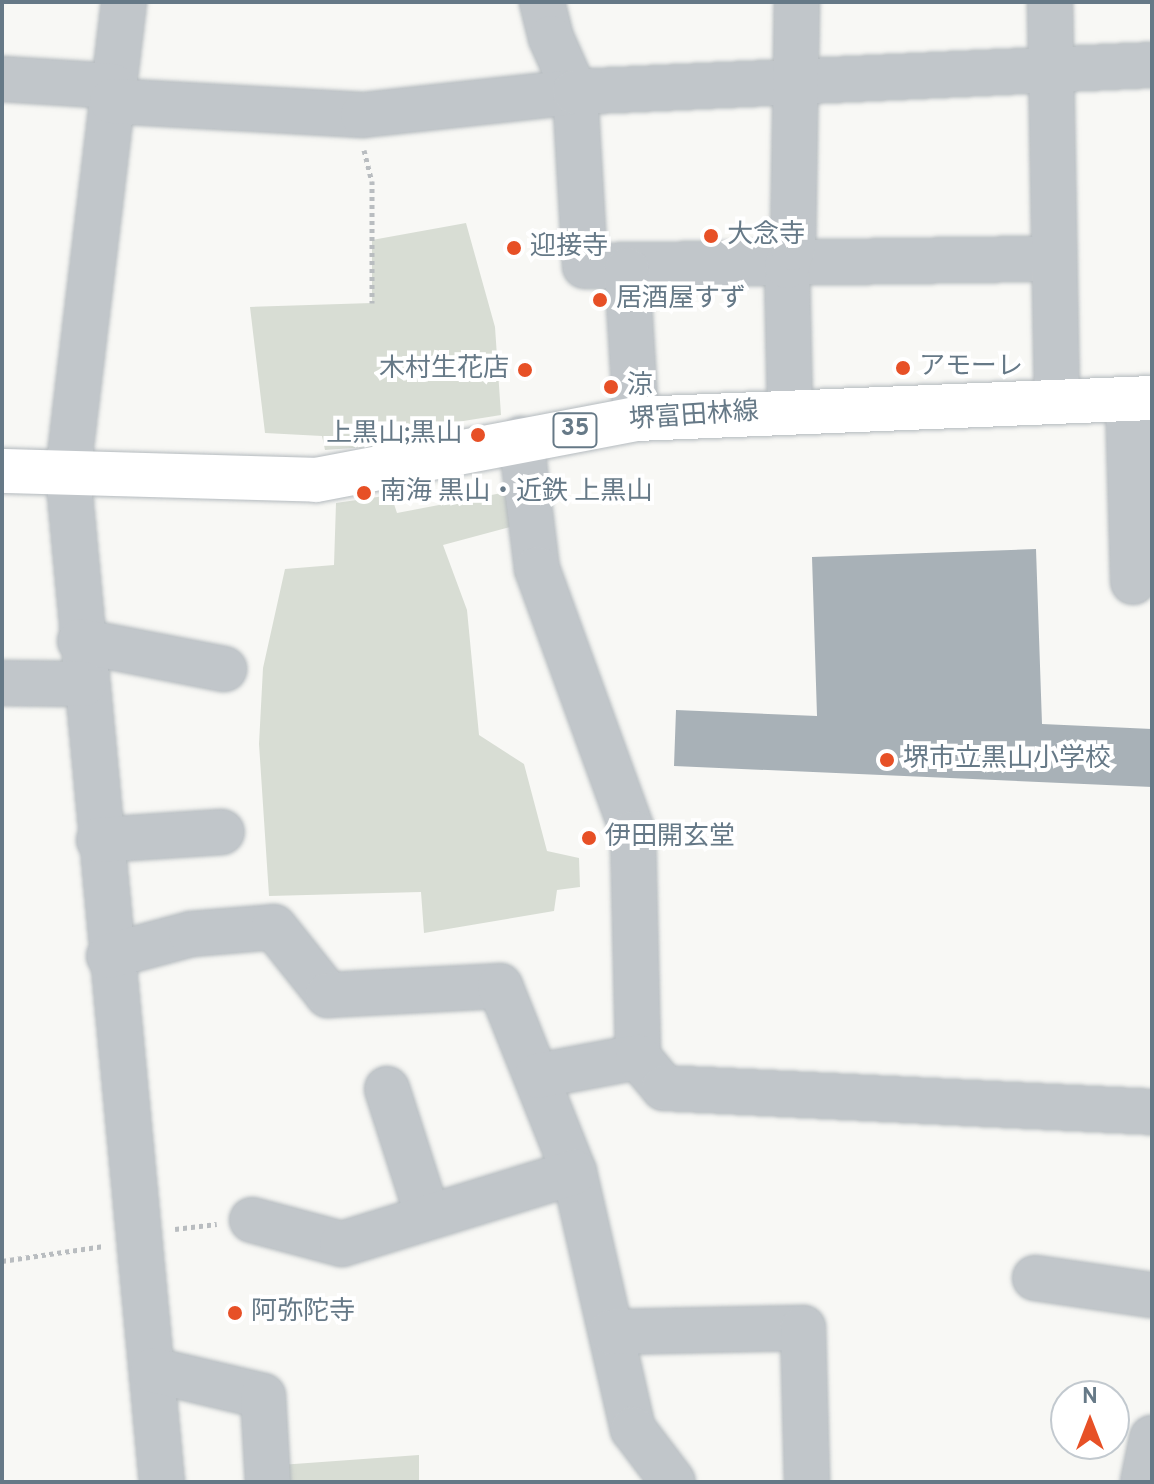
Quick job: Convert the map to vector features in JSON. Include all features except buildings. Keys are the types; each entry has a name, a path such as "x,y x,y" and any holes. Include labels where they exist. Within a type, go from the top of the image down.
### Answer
{"main road":[{"name":"堺富田林線","path":"2,471 316,480 372,473 521,439 636,419 1140,398"}],"street":[{"path":"124,2 68,473 109,956 162,1482"},
{"path":"542,2 551,38 575,92 585,266 627,270 1054,259"},
{"path":"790,411 787,266 793,248 797,2"},
{"path":"1050,2 1057,402"},
{"path":"2,79 113,93 355,114 575,92 1152,65"},
{"path":"627,270 636,419"},
{"path":"1133,582 1142,520 1140,398"},
{"path":"521,439 537,569 633,833 638,1057 664,1088 1152,1112"},
{"path":"80,641 224,669"},
{"path":"2,683 84,684"},
{"path":"99,840 222,832"},
{"path":"109,956 191,934 274,927 328,995 500,986 574,1172 633,1429 673,1482"},
{"path":"537,1076 638,1057"},
{"path":"387,1089 428,1217"},
{"path":"252,1220 342,1244 574,1172"},
{"path":"1035,1278 1152,1295"},
{"path":"611,1332 803,1328 807,1482"},
{"path":"153,1370 263,1396 268,1482"},
{"path":"1143,1482 1152,1438"}],"path":[{"path":"355,114 372,181 372,303"},
{"path":"2,1261 50,1257 136,1237 252,1220"}],"shaded area":[{"path":"466,223 495,327 501,415 451,423 396,445 325,450 322,436 265,433 250,307 372,303 372,240"},
{"path":"507,492 517,525 443,545 467,610 479,735 524,764 547,851 579,858 580,887 557,890 554,911 424,933 421,892 269,896 259,744 263,668 285,569 334,565 336,503 391,495 397,513"},
{"path":"419,1455 419,1482 281,1482 280,1465"}],"place":[{"name":"大念寺","path":"711,236"},
{"name":"迎接寺","path":"514,248"},
{"name":"居酒屋すず","path":"600,300"},
{"name":"アモーレ","path":"903,368"},
{"name":"木村生花店","path":"525,370"},
{"name":"涼","path":"611,387"},
{"name":"上黒山;黒山","path":"478,435"},
{"name":"南海 黒山・近鉄 上黒山","path":"364,493"},
{"name":"堺市立黒山小学校","path":"887,760"},
{"name":"伊田開玄堂","path":"589,838"},
{"name":"阿弥陀寺","path":"235,1313"}]}
